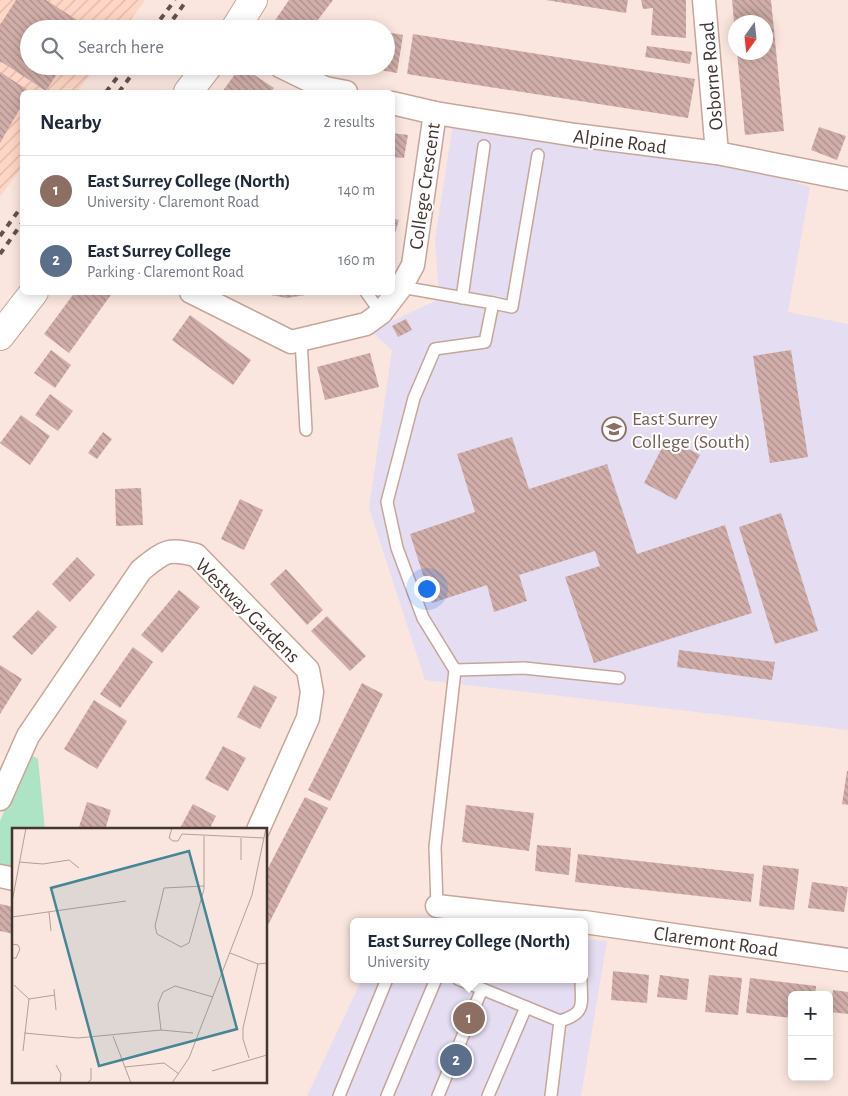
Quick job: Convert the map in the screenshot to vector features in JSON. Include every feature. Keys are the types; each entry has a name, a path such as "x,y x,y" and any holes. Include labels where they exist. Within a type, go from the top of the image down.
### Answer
{"street":[{"path":"241,20 253,0"},
{"name":"Osborne Road","path":"704,0 717,153"},
{"path":"190,90 201,75"},
{"path":"298,75 325,88 336,90"},
{"name":"Alpine Road","path":"395,104 575,135 717,153 848,178"},
{"name":"College Crescent","path":"197,295 290,342 366,324 381,313 402,287 413,265 435,112"},
{"path":"0,336 32,295"},
{"name":"Westway Gardens","path":"0,799 28,736 141,570 154,559 173,550 196,556 308,670 312,692 308,718 259,828"},
{"path":"437,906 544,918"},
{"name":"Claremont Road","path":"588,923 848,960"}],"lane":[{"path":"462,298 484,146"},
{"path":"402,287 512,307 538,155"},
{"path":"368,295 381,313"},
{"path":"437,906 435,847 455,670 424,618 397,548 386,502 414,398 435,349 485,342 492,303"},
{"path":"301,340 306,430"},
{"path":"455,670 524,668 619,678"},
{"path":"340,1096 385,983"},
{"path":"387,1096 434,983"},
{"path":"468,983 560,1021 575,1017 579,1012 581,983"},
{"path":"438,1096 482,989"},
{"path":"488,1096 526,1007"},
{"path":"551,1096 560,1021"}],"shaded area":[{"path":"0,0 145,0 131,20 20,20 20,75 90,75 79,90 20,90 20,170 0,197"},
{"name":"East Surrey College (South)","path":"453,125 748,167 810,187 788,312 848,324 848,730 425,680 369,508 392,350 371,331 435,301 438,284 435,239"},
{"path":"588,939 607,941 581,1096 307,1096 360,983 588,983"}],"green space":[{"path":"28,753 38,759 45,828 12,828 12,869 0,866 0,821"}],"building":[{"path":"16,0 46,0 77,20 20,20 20,74 0,61 0,25"},
{"path":"289,0 333,0 318,20 275,20"},
{"path":"546,0 628,0 626,13"},
{"path":"641,0 686,0 686,38 651,35 653,8 643,9"},
{"path":"732,0 771,0 772,15 733,15"},
{"path":"773,20 784,131 745,135 738,60 773,60"},
{"path":"395,34 403,35 397,73 395,73"},
{"path":"413,34 695,79 688,118 407,74"},
{"path":"647,46 692,52 690,64 645,57"},
{"path":"0,72 28,90 20,90 20,108 0,143"},
{"path":"21,75 56,75 47,90"},
{"path":"234,75 254,75 274,88 272,90 223,90"},
{"path":"819,127 846,136 837,160 811,150"},
{"path":"395,133 408,135 404,158 395,157"},
{"path":"395,219 399,220 395,233"},
{"path":"73,295 111,295 69,353 44,334"},
{"path":"271,295 305,295 287,298"},
{"path":"190,315 251,360 233,385 172,340"},
{"path":"406,319 412,330 398,337 392,326"},
{"path":"51,350 71,365 55,388 34,373"},
{"path":"791,350 808,457 770,463 753,356"},
{"path":"370,353 379,387 325,400 317,367"},
{"path":"50,394 73,411 58,431 35,415"},
{"path":"21,415 50,436 30,465 0,443"},
{"path":"103,432 112,439 97,459 88,453"},
{"path":"512,437 529,489 607,464 637,554 725,525 752,613 594,663 565,577 600,566 595,551 519,575 527,601 494,612 487,585 432,603 410,534 475,512 457,454"},
{"path":"667,438 700,455 676,500 644,483"},
{"path":"141,488 143,525 116,526 115,489"},
{"path":"240,499 263,510 244,550 221,539"},
{"path":"781,513 818,631 775,644 739,527"},
{"path":"77,557 95,575 70,602 52,584"},
{"path":"286,569 323,610 307,625 270,584"},
{"path":"179,590 200,607 162,653 141,635"},
{"path":"38,610 57,627 32,655 12,637"},
{"path":"327,616 366,656 350,671 311,631"},
{"path":"133,647 153,662 120,708 100,694"},
{"path":"679,650 775,662 772,680 677,667"},
{"path":"0,665 22,679 0,714"},
{"path":"362,683 383,694 330,801 308,790"},
{"path":"254,685 277,697 260,729 237,717"},
{"path":"94,700 127,721 97,769 64,749"},
{"path":"223,746 246,758 228,791 205,779"},
{"path":"848,771 848,805 842,804"},
{"path":"305,797 328,808 268,925 268,868"},
{"path":"87,802 111,810 106,828 79,828"},
{"path":"193,804 216,816 210,828 180,828"},
{"path":"466,805 534,813 529,851 462,842"},
{"path":"537,845 571,848 569,875 535,871"},
{"path":"578,854 754,874 751,902 575,882"},
{"path":"763,865 799,869 794,910 759,906"},
{"path":"812,882 848,887 844,912 808,908"},
{"path":"0,904 12,907 12,934 0,931"},
{"path":"613,971 649,975 647,1003 611,1000"},
{"path":"660,975 689,979 687,1000 657,997"},
{"path":"709,975 742,978 738,1015 705,1012"},
{"path":"750,978 816,986 815,991 788,991 788,1018 746,1013"},
{"path":"833,991 848,992 848,1014 833,1012"}],"railway":[{"path":"160,20 175,0"},
{"path":"173,20 187,0"},
{"path":"108,90 119,75"},
{"path":"120,90 131,75"},
{"path":"0,236 20,209"},
{"path":"0,254 20,226"}],"place":[{"name":"East Surrey College (South)","path":"614,429"},
{"name":"East Surrey College (North)","path":"469,1018"},
{"name":"East Surrey College","path":"456,1060"}]}
